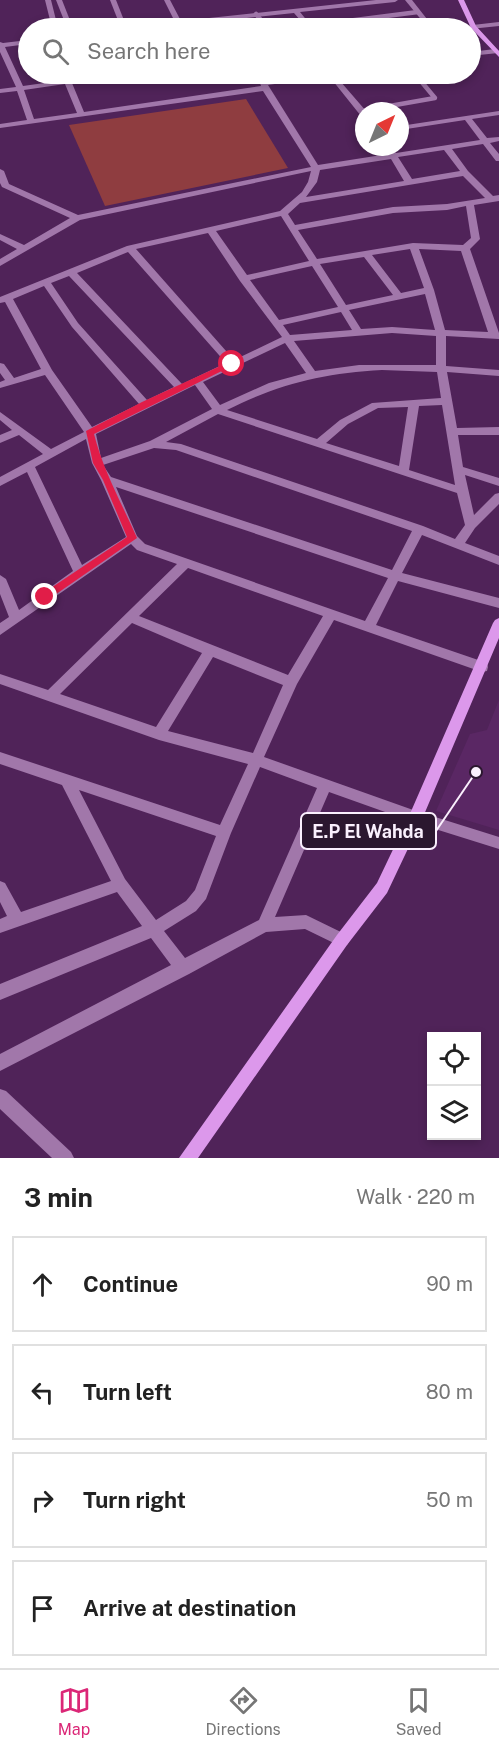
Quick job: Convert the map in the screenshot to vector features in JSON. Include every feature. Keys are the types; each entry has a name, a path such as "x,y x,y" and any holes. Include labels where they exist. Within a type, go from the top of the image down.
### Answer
{"main road":[{"path":"461,0 469,18"},
{"path":"481,36 497,53"},
{"path":"188,1158 342,940 382,888 416,817 499,623"}],"street":[{"path":"48,0 52,18"},
{"path":"59,0 65,18"},
{"path":"112,0 120,18"},
{"path":"167,0 176,18"},
{"path":"220,18 256,14 275,9 296,10 395,0"},
{"path":"408,0 423,18"},
{"path":"296,10 302,18"},
{"path":"51,14 63,13"},
{"path":"481,26 499,24"},
{"path":"18,43 0,45 18,84"},
{"path":"481,54 497,53"},
{"path":"18,84 31,121"},
{"path":"0,91 37,84"},
{"path":"69,84 81,114"},
{"path":"0,126 271,84"},
{"path":"338,84 355,104"},
{"path":"265,85 316,168 315,179 298,201 283,213 130,248 4,299 47,371 90,433 97,463 107,480 132,538 141,547 482,667"},
{"path":"409,127 499,113"},
{"path":"467,118 499,159"},
{"path":"409,153 499,139"},
{"path":"446,147 465,173 495,198"},
{"path":"0,263 77,218 316,168 394,156 410,183"},
{"path":"0,171 3,186 77,218"},
{"path":"298,201 465,173"},
{"path":"295,228 402,208 470,204 495,198"},
{"path":"243,279 315,262 413,246 465,248 476,239 470,204"},
{"path":"283,213 295,228 358,332"},
{"path":"211,230 243,279 278,323 312,374"},
{"path":"0,237 24,249"},
{"path":"413,246 441,333 441,368 462,491 471,525"},
{"path":"130,248 232,364"},
{"path":"0,482 145,404 288,338 392,330 497,336 465,248"},
{"path":"366,253 399,297"},
{"path":"71,272 181,388"},
{"path":"45,282 75,325 145,404"},
{"path":"278,323 429,290"},
{"path":"0,366 12,382"},
{"path":"97,463 154,444 281,383 312,374 391,368 441,368 499,373"},
{"path":"0,385 47,371"},
{"path":"196,381 219,411 462,491"},
{"path":"318,444 344,422 369,408 382,404 447,401"},
{"path":"403,473 414,403"},
{"path":"0,415 50,454"},
{"path":"0,439 18,431"},
{"path":"453,432 499,431"},
{"path":"154,444 177,447 419,529 499,561"},
{"path":"29,466 80,572"},
{"path":"460,470 499,482"},
{"path":"107,480 394,575 499,603"},
{"path":"458,544 471,525 499,497"},
{"path":"369,626 419,529"},
{"path":"0,630 80,572 132,538"},
{"path":"49,697 185,564"},
{"path":"0,579 16,618"},
{"path":"0,992 154,929 191,906 201,894 224,833 291,682 331,614"},
{"path":"129,617 291,682"},
{"path":"159,734 210,651"},
{"path":"1,680 159,734 256,760 416,817 499,843"},
{"path":"0,758 68,783 224,833"},
{"path":"68,783 95,840 120,884 183,969"},
{"path":"264,925 325,784"},
{"path":"0,926 120,884"},
{"path":"0,888 17,919"},
{"path":"0,1063 264,925 306,922 342,940"},
{"path":"0,1097 65,1158"}],"lane":[{"path":"167,0 172,0"},
{"path":"374,18 418,12"},
{"path":"256,14 259,18"},
{"path":"409,103 435,98 423,84"}],"shaded area":[{"path":"246,99 288,168 105,206 69,125"},
{"path":"499,700 499,830 436,811 470,734 487,730"}],"place":[{"name":"E.P El Wahda","path":"476,772"}],"route":[{"path":"45,597 132,538 107,480 97,463 90,433 145,404 232,364"}]}
